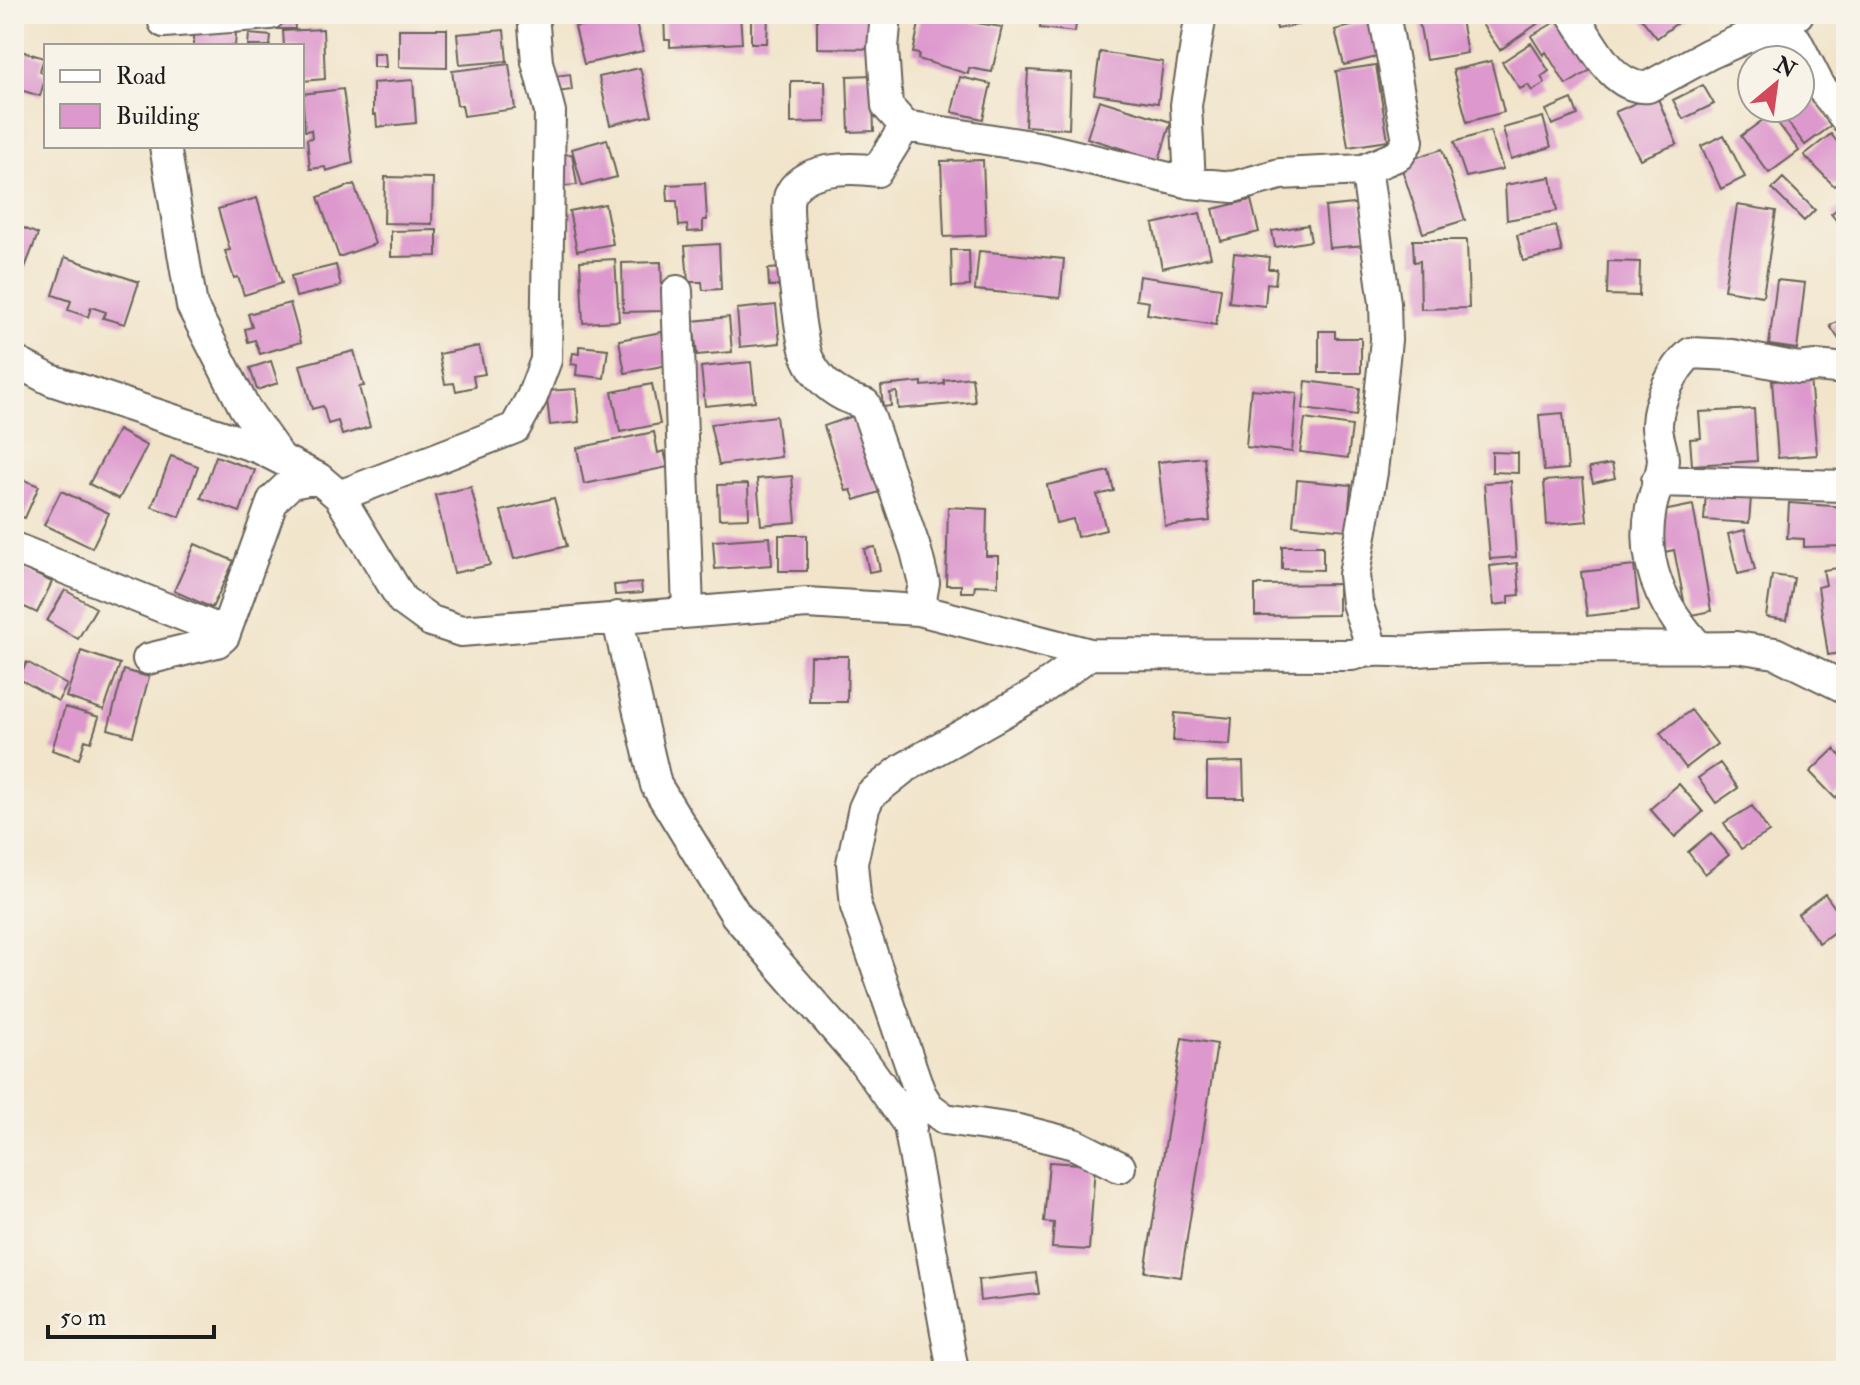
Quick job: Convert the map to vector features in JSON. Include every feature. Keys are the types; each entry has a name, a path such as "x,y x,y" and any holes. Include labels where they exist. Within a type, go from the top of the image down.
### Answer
{"street":[{"path":"163,27 266,17 270,14"},
{"path":"148,659 217,642 225,632 273,500 291,483 328,487 515,428 532,397 546,360 550,112 537,62 533,14"},
{"path":"886,14 883,48 887,106 905,126 1043,148 1190,183 1233,187 1280,174 1363,170 1399,155 1408,141 1384,14"},
{"path":"1190,183 1186,105 1201,14"},
{"path":"1572,14 1615,74 1625,84 1636,88 1648,87 1767,28 1800,23 1819,85 1846,119"},
{"path":"905,126 877,171 857,168 829,170 804,179 789,196 786,224 805,351 819,376 845,398 865,404 916,551 924,583 919,610"},
{"path":"165,148 192,306 244,407 283,460"},
{"path":"1363,170 1368,181 1383,287 1386,340 1372,472 1354,575 1357,603 1372,648"},
{"path":"677,291 688,611"},
{"path":"1700,648 1672,619 1649,546 1650,512 1663,460 1657,423 1676,366 1691,353 1732,355 1798,368 1846,369"},
{"path":"14,361 51,380 259,448 328,487 402,600 431,621 461,631 807,603 919,610 1090,654 1352,655 1372,648 1391,653 1491,646 1736,647 1775,653 1846,688"},
{"path":"1657,481 1846,486"},
{"path":"14,548 225,632"},
{"path":"617,617 656,785 736,915 864,1062 911,1128"},
{"path":"1090,654 1035,694 894,775 870,795 864,808 851,882 866,937 920,1093 936,1115 1074,1144 1120,1167"},
{"path":"866,937 871,992 911,1128 921,1210 953,1371"}],"building":[{"path":"294,14 295,29 278,29 278,15"},
{"path":"634,14 643,51 584,64 575,27"},
{"path":"671,14 740,14 742,43 670,47 670,40 665,40 664,17"},
{"path":"751,14 768,14 767,43 751,43"},
{"path":"817,14 875,14 875,49 817,48"},
{"path":"921,14 1002,27 992,72 969,68 968,74 918,59 919,54 913,53"},
{"path":"1041,14 1077,14 1075,32 1040,28"},
{"path":"1274,14 1311,14 1312,22 1277,29"},
{"path":"1460,14 1467,53 1426,60 1418,16"},
{"path":"1487,14 1545,14 1547,17 1500,50 1479,20"},
{"path":"1644,14 1689,14 1657,38 1640,17"},
{"path":"1564,17 1594,68 1566,85 1546,52 1543,55 1531,36"},
{"path":"1380,19 1389,54 1344,65 1335,30"},
{"path":"323,29 325,79 304,81 304,44 284,44 283,31"},
{"path":"399,29 447,29 447,68 399,67"},
{"path":"504,30 507,61 460,65 457,34"},
{"path":"194,33 236,33 235,44 194,44"},
{"path":"249,34 271,36 270,44 248,44"},
{"path":"1531,43 1549,71 1541,77 1545,83 1532,91 1528,85 1520,89 1502,62"},
{"path":"14,49 44,58 40,71 44,74 44,83 40,96 14,88"},
{"path":"1100,52 1163,62 1158,103 1094,94"},
{"path":"373,53 385,53 386,67 373,67"},
{"path":"1491,61 1504,112 1467,122 1453,70"},
{"path":"509,64 515,109 464,116 462,105 457,105 452,71"},
{"path":"1376,65 1388,141 1348,147 1336,71"},
{"path":"640,68 652,115 610,125 599,77"},
{"path":"1028,70 1071,73 1069,129 1025,126"},
{"path":"570,74 572,90 557,92 555,76"},
{"path":"872,75 874,131 849,132 847,76"},
{"path":"960,77 991,84 983,119 952,112"},
{"path":"413,80 416,123 377,127 376,114 373,115 373,83"},
{"path":"791,81 825,81 826,122 791,123"},
{"path":"1703,85 1714,104 1683,119 1673,100"},
{"path":"343,89 353,163 326,171 325,167 310,169 307,139 312,138 311,130 305,131 304,94"},
{"path":"1656,94 1677,144 1640,159 1615,112"},
{"path":"1572,99 1578,115 1552,125 1546,110"},
{"path":"1099,100 1171,122 1159,160 1087,138"},
{"path":"1816,106 1831,126 1805,145 1789,124 1816,124"},
{"path":"1543,117 1551,147 1511,159 1503,128"},
{"path":"1757,124 1779,124 1799,151 1769,173 1741,136"},
{"path":"1490,131 1503,169 1466,177 1454,142"},
{"path":"1831,134 1846,153 1846,177 1834,186 1804,155"},
{"path":"1724,135 1745,177 1721,189 1701,146"},
{"path":"607,139 617,177 582,186 572,149"},
{"path":"1442,149 1465,220 1423,233 1400,163"},
{"path":"572,154 577,185 564,186 560,155"},
{"path":"983,160 986,235 944,237 941,161"},
{"path":"385,177 433,178 432,224 384,223"},
{"path":"1551,177 1557,211 1507,220 1505,185"},
{"path":"1783,178 1815,210 1804,221 1772,189"},
{"path":"705,183 707,220 703,220 703,231 688,232 687,225 679,226 677,201 668,201 667,185"},
{"path":"354,184 375,244 339,257 318,197"},
{"path":"257,198 282,283 244,295 238,277 234,278 225,251 230,250 218,209"},
{"path":"1251,200 1259,232 1221,241 1213,209"},
{"path":"1846,202 1846,232 1831,214"},
{"path":"1362,203 1366,245 1329,248 1325,207"},
{"path":"605,204 613,244 577,251 569,211"},
{"path":"1737,205 1776,211 1763,296 1724,290"},
{"path":"1200,213 1211,257 1162,268 1153,224"},
{"path":"14,224 38,234 14,296"},
{"path":"1308,225 1311,241 1275,247 1272,231"},
{"path":"1556,226 1562,252 1523,261 1517,235"},
{"path":"437,230 437,256 391,257 391,231"},
{"path":"1413,240 1467,240 1469,308 1421,309 1420,261 1414,262"},
{"path":"719,244 721,289 703,290 702,282 688,282 685,246"},
{"path":"951,250 969,250 970,286 952,287"},
{"path":"979,251 1064,259 1060,298 975,290"},
{"path":"1234,253 1269,257 1268,269 1277,269 1275,284 1267,283 1265,306 1229,302"},
{"path":"65,257 139,282 125,324 103,318 106,312 91,307 88,317 68,310 71,301 53,295"},
{"path":"615,259 619,321 583,323 580,261"},
{"path":"1608,261 1640,262 1639,296 1607,295"},
{"path":"661,262 663,311 623,312 622,263"},
{"path":"336,265 341,286 296,297 291,276"},
{"path":"785,268 786,286 769,286 768,269"},
{"path":"1139,276 1221,288 1216,325 1147,314 1149,302 1136,300"},
{"path":"1777,280 1805,283 1797,349 1769,345"},
{"path":"290,303 301,342 260,354 255,340 248,342 245,329 252,327 248,314"},
{"path":"776,305 780,343 740,347 737,309"},
{"path":"1846,316 1846,345 1844,347 1830,326"},
{"path":"729,317 732,352 697,355 693,321"},
{"path":"1319,331 1335,331 1335,338 1361,338 1361,373 1319,373"},
{"path":"662,332 668,365 625,373 619,340"},
{"path":"479,346 485,374 473,376 475,387 456,391 454,383 445,384 439,354"},
{"path":"579,346 608,349 604,378 576,375 577,365 571,364 573,353 579,354"},
{"path":"354,351 364,386 359,387 370,427 342,435 338,421 328,424 323,406 312,409 300,365"},
{"path":"271,361 278,383 257,390 250,368"},
{"path":"751,362 755,401 705,406 701,367"},
{"path":"972,377 975,402 898,409 897,392 890,393 891,406 883,407 881,386 922,382 922,386 944,384 944,380"},
{"path":"1810,378 1817,455 1778,458 1772,381"},
{"path":"1306,381 1360,388 1356,416 1303,409"},
{"path":"652,384 660,424 620,432 612,392"},
{"path":"576,389 579,422 550,425 546,391"},
{"path":"1251,389 1297,393 1292,452 1246,447"},
{"path":"1754,409 1757,461 1692,465 1690,439 1701,438 1699,412"},
{"path":"1563,413 1568,469 1544,471 1539,415"},
{"path":"856,415 882,491 855,500 851,490 846,491 824,426"},
{"path":"776,416 781,457 719,465 710,424"},
{"path":"1305,419 1352,426 1348,458 1300,452"},
{"path":"118,430 147,446 119,499 89,484"},
{"path":"654,432 658,453 664,451 668,467 584,484 577,448"},
{"path":"1492,452 1518,453 1518,473 1492,472"},
{"path":"171,456 198,466 180,517 152,507"},
{"path":"216,456 255,470 240,512 201,498"},
{"path":"1204,457 1210,521 1165,526 1158,462"},
{"path":"1612,464 1615,478 1593,483 1589,468"},
{"path":"1109,471 1114,491 1097,495 1106,530 1077,537 1073,519 1056,523 1047,485"},
{"path":"14,476 39,486 25,518 14,514"},
{"path":"792,476 796,522 761,525 757,479"},
{"path":"1583,478 1587,521 1547,525 1544,481"},
{"path":"1297,480 1351,485 1347,530 1293,525"},
{"path":"1511,481 1516,557 1490,559 1484,483"},
{"path":"748,484 749,518 719,519 718,485"},
{"path":"471,487 490,565 454,573 435,495"},
{"path":"61,491 109,513 92,548 44,525"},
{"path":"1706,493 1751,497 1749,523 1704,520"},
{"path":"554,498 567,546 514,559 501,511"},
{"path":"1789,503 1846,507 1846,546 1804,547 1804,539 1787,538"},
{"path":"1693,505 1711,611 1687,616 1674,550 1660,553 1653,513"},
{"path":"948,507 987,509 986,556 998,556 998,586 975,585 974,592 961,592 961,585 946,585"},
{"path":"1745,530 1755,570 1738,574 1728,534"},
{"path":"779,535 807,535 807,571 779,571"},
{"path":"770,537 772,565 715,569 713,541"},
{"path":"195,544 234,561 212,608 174,591"},
{"path":"1282,546 1323,546 1323,570 1282,569"},
{"path":"875,547 880,570 869,572 864,549"},
{"path":"1517,563 1520,595 1509,596 1509,603 1494,605 1490,566"},
{"path":"14,564 52,582 37,613 14,602"},
{"path":"1634,566 1639,610 1587,616 1581,572"},
{"path":"1846,567 1846,652 1828,655 1818,587 1826,585 1823,570"},
{"path":"1772,575 1794,578 1787,620 1766,617"},
{"path":"641,583 642,593 615,595 614,585"},
{"path":"1338,584 1338,615 1255,616 1255,585"},
{"path":"65,590 96,608 78,639 47,621"},
{"path":"81,651 120,664 104,710 66,697"},
{"path":"810,656 848,656 847,702 809,702"},
{"path":"27,662 67,685 58,701 18,678"},
{"path":"124,670 149,677 133,736 108,729"},
{"path":"65,707 99,717 91,742 85,740 79,759 52,750"},
{"path":"1691,710 1717,744 1686,768 1660,733"},
{"path":"1175,713 1232,718 1230,745 1173,741"},
{"path":"1834,749 1846,762 1846,788 1835,798 1810,772"},
{"path":"1243,762 1244,798 1207,798 1207,763"},
{"path":"1720,763 1738,788 1716,803 1698,778"},
{"path":"1679,784 1703,812 1675,837 1650,809"},
{"path":"1752,806 1769,832 1741,849 1724,823"},
{"path":"1711,833 1729,855 1705,874 1688,852"},
{"path":"1825,894 1846,923 1819,943 1798,914"},
{"path":"1182,1038 1217,1044 1181,1277 1145,1272"},
{"path":"1049,1162 1095,1165 1089,1250 1052,1248 1054,1223 1044,1222"},
{"path":"1036,1273 1039,1294 980,1301 978,1280"}]}
